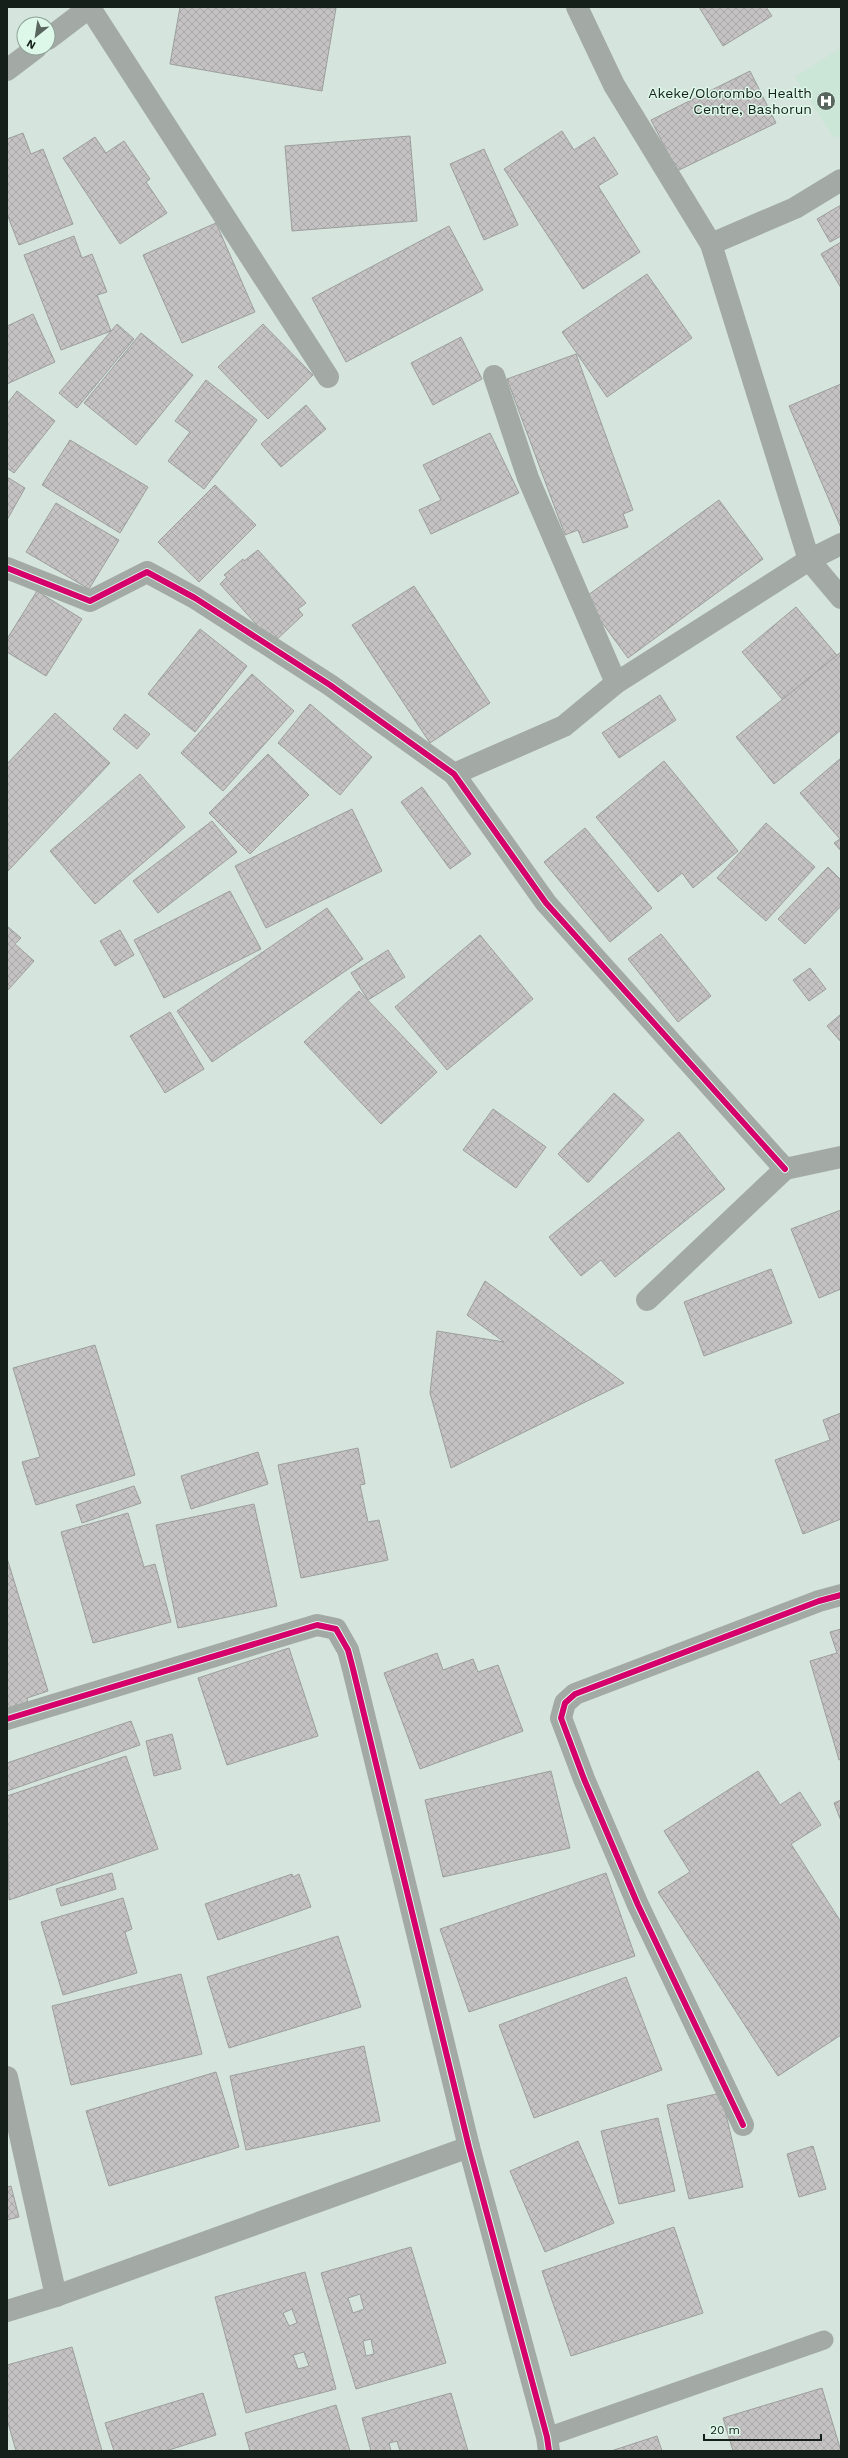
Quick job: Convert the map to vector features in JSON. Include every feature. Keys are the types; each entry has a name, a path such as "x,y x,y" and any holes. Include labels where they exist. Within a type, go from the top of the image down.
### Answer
{"street":[{"path":"56,33 90,7 328,377"},
{"path":"577,7 614,85 711,244 808,560 841,598"},
{"path":"7,70 25,56"},
{"path":"711,244 795,208 841,180"},
{"path":"494,376 528,478 616,683"},
{"path":"454,774 564,726 616,683 808,560 841,544"},
{"path":"7,568 90,601 147,572 195,598 330,685 454,774 546,903 785,1169"},
{"path":"647,1300 785,1169 841,1157"},
{"path":"743,2125 638,1905 584,1779 561,1718 565,1703 575,1694 819,1601 841,1595"},
{"path":"7,1719 317,1625 336,1629 348,1650 353,1669 469,2148 548,2444"},
{"path":"7,2077 56,2296"},
{"path":"7,2311 56,2296 469,2148"}],"lane":[{"path":"548,2444 824,2340"}],"shaded area":[{"name":"Akeke/Olorombo Health Centre, Bashorun","path":"841,48 841,134 834,138 795,77"}],"building":[{"path":"180,7 336,8 322,91 170,64"},
{"path":"699,7 766,7 772,16 723,46"},
{"path":"750,71 776,123 677,171 651,120"},
{"path":"562,131 574,150 594,137 618,174 598,186 640,252 583,289 504,169"},
{"path":"23,133 31,154 43,149 73,224 19,245 7,214 7,139"},
{"path":"410,136 417,221 292,231 285,146"},
{"path":"95,137 106,153 124,141 150,179 146,182 167,213 120,244 63,158"},
{"path":"484,149 518,225 484,240 450,164"},
{"path":"841,205 841,236 830,242 817,219"},
{"path":"216,223 255,312 182,343 143,255"},
{"path":"449,226 483,290 346,362 312,298"},
{"path":"74,236 82,258 92,254 107,292 97,295 111,331 61,350 24,255"},
{"path":"841,242 841,288 821,254"},
{"path":"647,274 692,338 607,397 562,332"},
{"path":"33,314 55,362 7,384 7,326"},
{"path":"117,324 134,339 77,408 59,393"},
{"path":"263,324 313,375 268,419 218,367"},
{"path":"141,333 193,375 136,445 84,403"},
{"path":"461,337 482,379 433,405 411,363"},
{"path":"576,354 633,510 623,514 628,527 583,543 578,530 565,535 507,379"},
{"path":"206,380 257,420 204,489 168,461 190,432 175,421"},
{"path":"841,384 841,528 789,406"},
{"path":"17,391 55,421 14,473 7,468 7,404"},
{"path":"306,405 326,429 281,467 261,444"},
{"path":"490,433 519,493 431,534 419,510 441,500 423,465"},
{"path":"70,440 148,487 120,533 42,485"},
{"path":"7,477 25,488 7,520"},
{"path":"215,485 256,525 199,582 158,542"},
{"path":"719,500 763,559 628,658 584,598"},
{"path":"56,503 119,540 89,589 26,552"},
{"path":"258,550 306,603 298,609 303,615 273,643 220,584 227,577 224,575 243,559 244,561"},
{"path":"414,586 490,703 430,743 352,625"},
{"path":"37,591 82,619 46,676 7,652 7,639"},
{"path":"796,607 841,660 841,683 799,719 742,652"},
{"path":"200,629 247,666 195,732 148,694"},
{"path":"841,652 841,730 774,784 736,737"},
{"path":"252,674 294,711 223,791 181,753"},
{"path":"660,695 676,720 619,758 602,733"},
{"path":"310,704 372,757 340,795 278,743"},
{"path":"55,713 110,763 8,871 7,764"},
{"path":"125,714 150,734 137,749 113,729"},
{"path":"268,754 309,795 250,854 209,813"},
{"path":"841,758 841,851 834,843 840,839 800,793"},
{"path":"664,761 738,851 693,888 682,873 658,892 596,817"},
{"path":"140,774 185,827 95,904 50,851"},
{"path":"422,787 471,854 450,869 401,802"},
{"path":"352,809 382,871 266,928 235,866"},
{"path":"212,821 237,852 158,913 133,881"},
{"path":"766,823 815,867 766,921 717,878"},
{"path":"585,828 652,908 610,942 544,862"},
{"path":"828,867 841,880 841,906 805,944 778,919"},
{"path":"230,891 261,949 164,998 134,940"},
{"path":"327,908 363,959 212,1062 177,1011"},
{"path":"7,926 21,938 15,944 34,961 7,991"},
{"path":"120,930 134,955 115,966 100,941"},
{"path":"661,934 711,996 678,1022 628,959"},
{"path":"480,935 533,999 447,1070 395,1007"},
{"path":"388,950 405,977 368,1000 351,973"},
{"path":"810,968 826,989 809,1001 793,980"},
{"path":"359,991 437,1072 381,1124 304,1042"},
{"path":"170,1012 204,1069 165,1093 130,1036"},
{"path":"841,1014 841,1042 827,1026"},
{"path":"614,1093 644,1120 589,1182 587,1182 558,1154"},
{"path":"493,1109 546,1147 516,1188 463,1150"},
{"path":"679,1132 725,1189 615,1277 601,1260 581,1276 549,1237"},
{"path":"841,1210 841,1289 819,1298 791,1229"},
{"path":"771,1269 792,1323 704,1356 684,1302"},
{"path":"485,1281 624,1383 451,1468 430,1393 437,1331 504,1342 467,1315"},
{"path":"95,1345 135,1475 36,1505 22,1462 40,1457 13,1368"},
{"path":"841,1413 841,1519 803,1534 775,1460 830,1440 823,1420"},
{"path":"358,1448 365,1484 360,1485 368,1522 379,1520 388,1560 301,1578 278,1465"},
{"path":"258,1452 268,1484 191,1509 181,1476"},
{"path":"134,1486 141,1503 82,1523 76,1505"},
{"path":"254,1504 277,1606 178,1628 156,1525"},
{"path":"128,1513 144,1567 155,1564 171,1622 93,1643 61,1532"},
{"path":"7,1558 48,1691 27,1698 29,1709 7,1716"},
{"path":"841,1629 841,1759 839,1760 810,1661 837,1653 830,1632"},
{"path":"289,1648 318,1736 227,1765 198,1678"},
{"path":"437,1653 443,1670 473,1659 478,1672 498,1665 523,1731 420,1769 384,1673"},
{"path":"131,1721 140,1745 7,1791 7,1763"},
{"path":"172,1734 181,1769 154,1776 146,1741"},
{"path":"126,1756 158,1849 9,1900 7,1796"},
{"path":"551,1771 570,1848 443,1877 425,1800"},
{"path":"758,1771 780,1805 800,1792 821,1825 791,1844 841,1922 841,2035 778,2076 658,1892 690,1872 664,1831"},
{"path":"841,1800 841,1821 834,1803"},
{"path":"112,1873 116,1889 61,1906 56,1889"},
{"path":"606,1873 635,1956 469,2012 440,1929"},
{"path":"292,1874 293,1877 299,1874 311,1907 218,1940 205,1904"},
{"path":"123,1898 132,1929 125,1932 137,1973 63,1995 41,1922"},
{"path":"338,1936 361,2007 229,2048 207,1977"},
{"path":"181,1974 202,2054 71,2085 52,2006"},
{"path":"626,1977 662,2070 534,2118 499,2025"},
{"path":"364,2046 380,2121 246,2150 230,2076"},
{"path":"216,2072 239,2147 109,2186 86,2111"},
{"path":"721,2093 743,2187 689,2199 667,2105"},
{"path":"658,2118 675,2191 619,2204 601,2131"},
{"path":"578,2141 614,2223 545,2252 510,2171"},
{"path":"813,2146 826,2189 799,2197 787,2154"},
{"path":"11,2186 19,2217 7,2220 7,2187"},
{"path":"674,2227 703,2313 571,2356 542,2271"},
{"path":"411,2247 446,2363 356,2389 321,2273","holes":["360,2294 364,2309 353,2313 348,2298","371,2339 374,2354 366,2356 363,2341"]},
{"path":"305,2272 336,2389 246,2413 215,2297","holes":["292,2309 297,2323 289,2326 283,2313","304,2352 309,2366 298,2369 293,2355"]},
{"path":"72,2347 102,2451 16,2451 7,2419 7,2365"},
{"path":"822,2388 841,2451 733,2451 723,2418"},
{"path":"203,2393 216,2435 166,2451 114,2451 105,2423"},
{"path":"451,2393 468,2451 400,2451 397,2441 389,2443 391,2451 371,2451 362,2418"},
{"path":"336,2405 350,2451 250,2451 245,2433"},
{"path":"657,2436 662,2451 611,2451"}],"cycle path":[{"path":"7,568 90,601 147,572 195,598 330,685 454,774 546,903 785,1169"},
{"path":"743,2125 638,1905 584,1779 561,1718 565,1703 575,1694 819,1601 841,1595"},
{"path":"7,1719 317,1625 336,1629 348,1650 353,1669 469,2147 547,2437 549,2451"}],"place":[{"name":"Akeke/Olorombo Health Centre, Bashorun","path":"826,101"}]}
